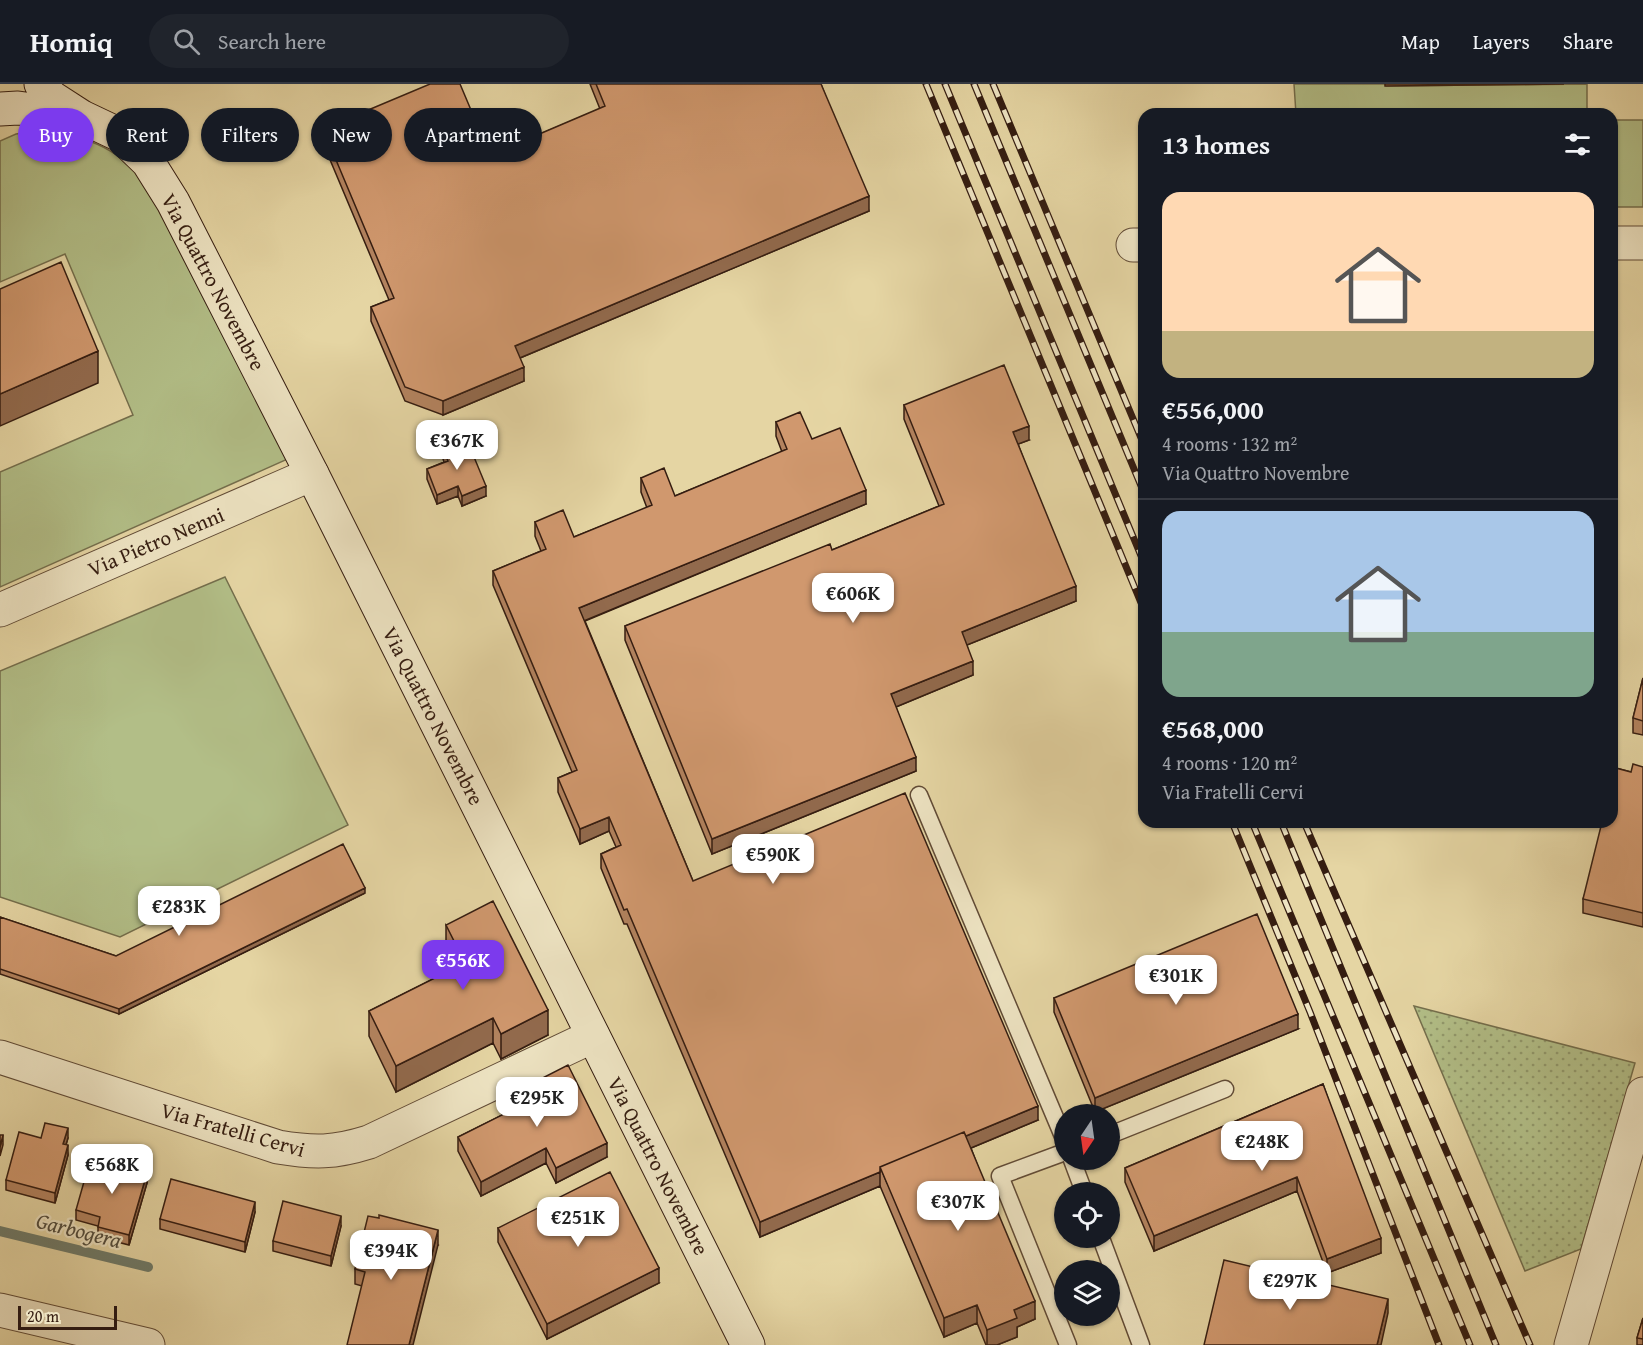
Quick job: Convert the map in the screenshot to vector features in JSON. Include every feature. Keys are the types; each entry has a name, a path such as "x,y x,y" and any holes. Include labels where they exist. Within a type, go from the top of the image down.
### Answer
{"street":[{"path":"0,92 4,84"},
{"name":"Via Quattro Novembre","path":"41,84 51,97 68,108"},
{"name":"Via Quattro Novembre","path":"0,109 18,108"},
{"name":"Via Quattro Novembre","path":"94,123 120,135 148,162 173,202 312,474 748,1345"},
{"path":"1618,243 1643,243"},
{"name":"Via Pietro Nenni","path":"0,610 312,474"},
{"name":"Via Fratelli Cervi","path":"0,1057 278,1147 311,1153 339,1151 369,1142 593,1036"},
{"path":"1571,1345 1643,1094"},
{"path":"0,1310 148,1345"}],"lane":[{"path":"919,795 1054,1115"},
{"path":"1120,1131 1226,1089"},
{"path":"1054,1156 1000,1176 1068,1345"},
{"path":"1105,1248 1141,1345"}],"green space":[{"path":"1294,84 1385,84 1386,86 1587,84 1587,108 1296,108"},
{"path":"1618,120 1643,120 1643,207 1618,207"},
{"path":"18,134 18,162 94,162 94,143 106,149 106,162 126,162 159,196 290,458 0,587 0,472 133,415 65,254 0,282 0,141"},
{"path":"225,577 348,825 120,937 0,897 0,671"},
{"path":"1414,1006 1635,1063 1581,1249 1525,1271"}],"building":[{"path":"430,84 460,84 470,108 404,108 404,162 542,162 542,133 605,106 596,84 821,84 869,196 515,346 524,367 443,401 405,387 371,307 394,298 337,162 392,162 392,108 373,108"},
{"path":"61,262 98,351 0,394 0,289"},
{"path":"1004,365 1029,426 1013,432 1076,586 962,632 973,661 891,694 916,757 712,839 625,626 830,544 832,550 944,504 904,405"},
{"path":"800,412 812,439 840,428 866,490 579,608 693,881 905,793 1038,1106 966,1136 964,1132 880,1167 880,1172 760,1222 627,909 624,910 601,854 621,845 609,817 580,829 558,778 577,770 493,571 546,549 535,522 563,510 574,537 652,505 641,478 664,468 675,496 787,449 776,422"},
{"path":"467,440 486,486 462,496 458,486 437,495 427,469 448,461 443,449"},
{"path":"1643,678 1643,721 1633,718"},
{"path":"1633,764 1643,767 1643,913 1583,899 1601,828 1618,828 1618,769 1631,772"},
{"path":"343,844 365,888 119,1009 0,969 0,917 116,956"},
{"path":"493,901 548,1010 501,1034 493,1018 396,1066 369,1011 465,963 446,925"},
{"path":"1257,914 1298,1014 1095,1098 1054,998"},
{"path":"568,1065 607,1143 556,1168 546,1148 481,1182 458,1137 524,1104 517,1091"},
{"path":"1323,1084 1381,1238 1327,1259 1297,1177 1154,1236 1125,1168"},
{"path":"45,1123 68,1128 63,1144 68,1145 55,1193 6,1180 19,1132 41,1138"},
{"path":"964,1132 1035,1301 1014,1310 1017,1318 987,1330 977,1305 944,1318 880,1167"},
{"path":"91,1157 147,1173 129,1235 98,1227 100,1217 76,1210"},
{"path":"610,1172 659,1268 547,1324 498,1228"},
{"path":"171,1179 255,1202 245,1242 160,1219"},
{"path":"283,1201 341,1216 331,1256 273,1241"},
{"path":"379,1215 438,1230 409,1345 347,1345 365,1272 355,1269 368,1216 379,1218"},
{"path":"1224,1260 1388,1299 1377,1345 1204,1345"},
{"path":"1643,1318 1643,1339 1637,1338"}],"waterway":[{"name":"Garbogera","path":"0,1231 148,1267"}],"railway":[{"path":"926,84 1138,596"},
{"path":"945,84 1138,549"},
{"path":"974,84 1138,479"},
{"path":"993,84 1138,431"},
{"path":"1234,828 1310,1012 1439,1345"},
{"path":"1255,828 1470,1345"},
{"path":"1283,828 1496,1345"},
{"path":"1307,828 1530,1345"}]}
